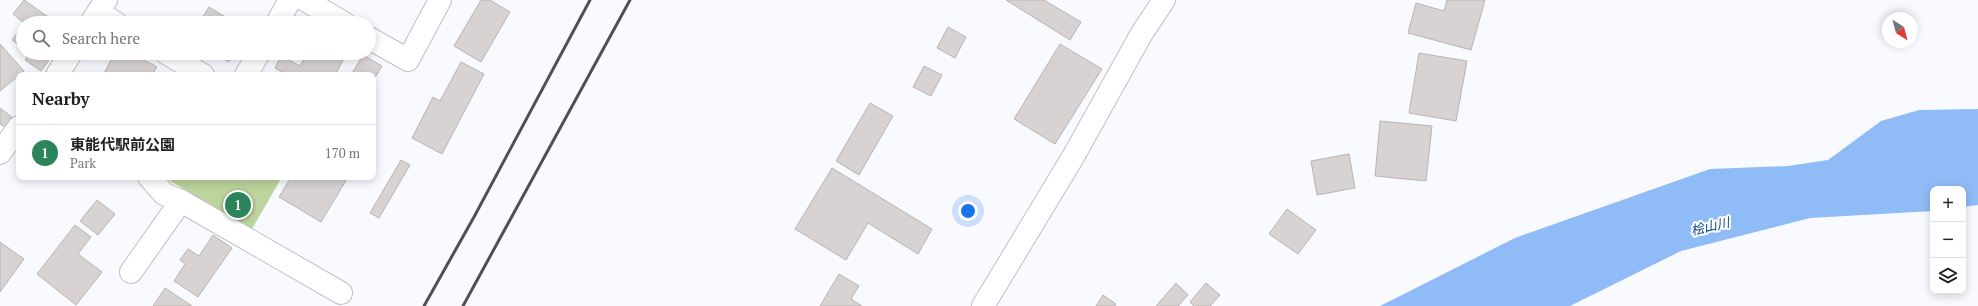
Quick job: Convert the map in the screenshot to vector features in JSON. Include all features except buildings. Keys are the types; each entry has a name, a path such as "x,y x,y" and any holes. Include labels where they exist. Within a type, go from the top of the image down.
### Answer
{"street":[{"path":"281,16 290,0"},
{"path":"305,0 332,16"},
{"path":"376,42 408,60 440,0"},
{"path":"983,306 1073,157 1142,33 1164,0"},
{"path":"60,72 67,60"},
{"path":"177,60 197,72"},
{"path":"248,72 255,60"},
{"path":"0,153 16,131"},
{"path":"152,180 164,194 181,201 340,293"},
{"path":"131,272 181,201"}],"green space":[{"path":"171,180 280,180 252,229 170,181"}],"water":[{"name":"桧山川","path":"1978,109 1978,205 1966,207 1966,186 1930,186 1930,211 1810,218 1681,251 1570,306 1380,306 1515,238 1710,169 1788,166 1828,160 1881,121 1919,110"}],"railway":[{"path":"424,306 474,217 590,0"},
{"path":"463,306 630,0"}],"place":[{"name":"東能代駅前公園","path":"238,205"}]}
